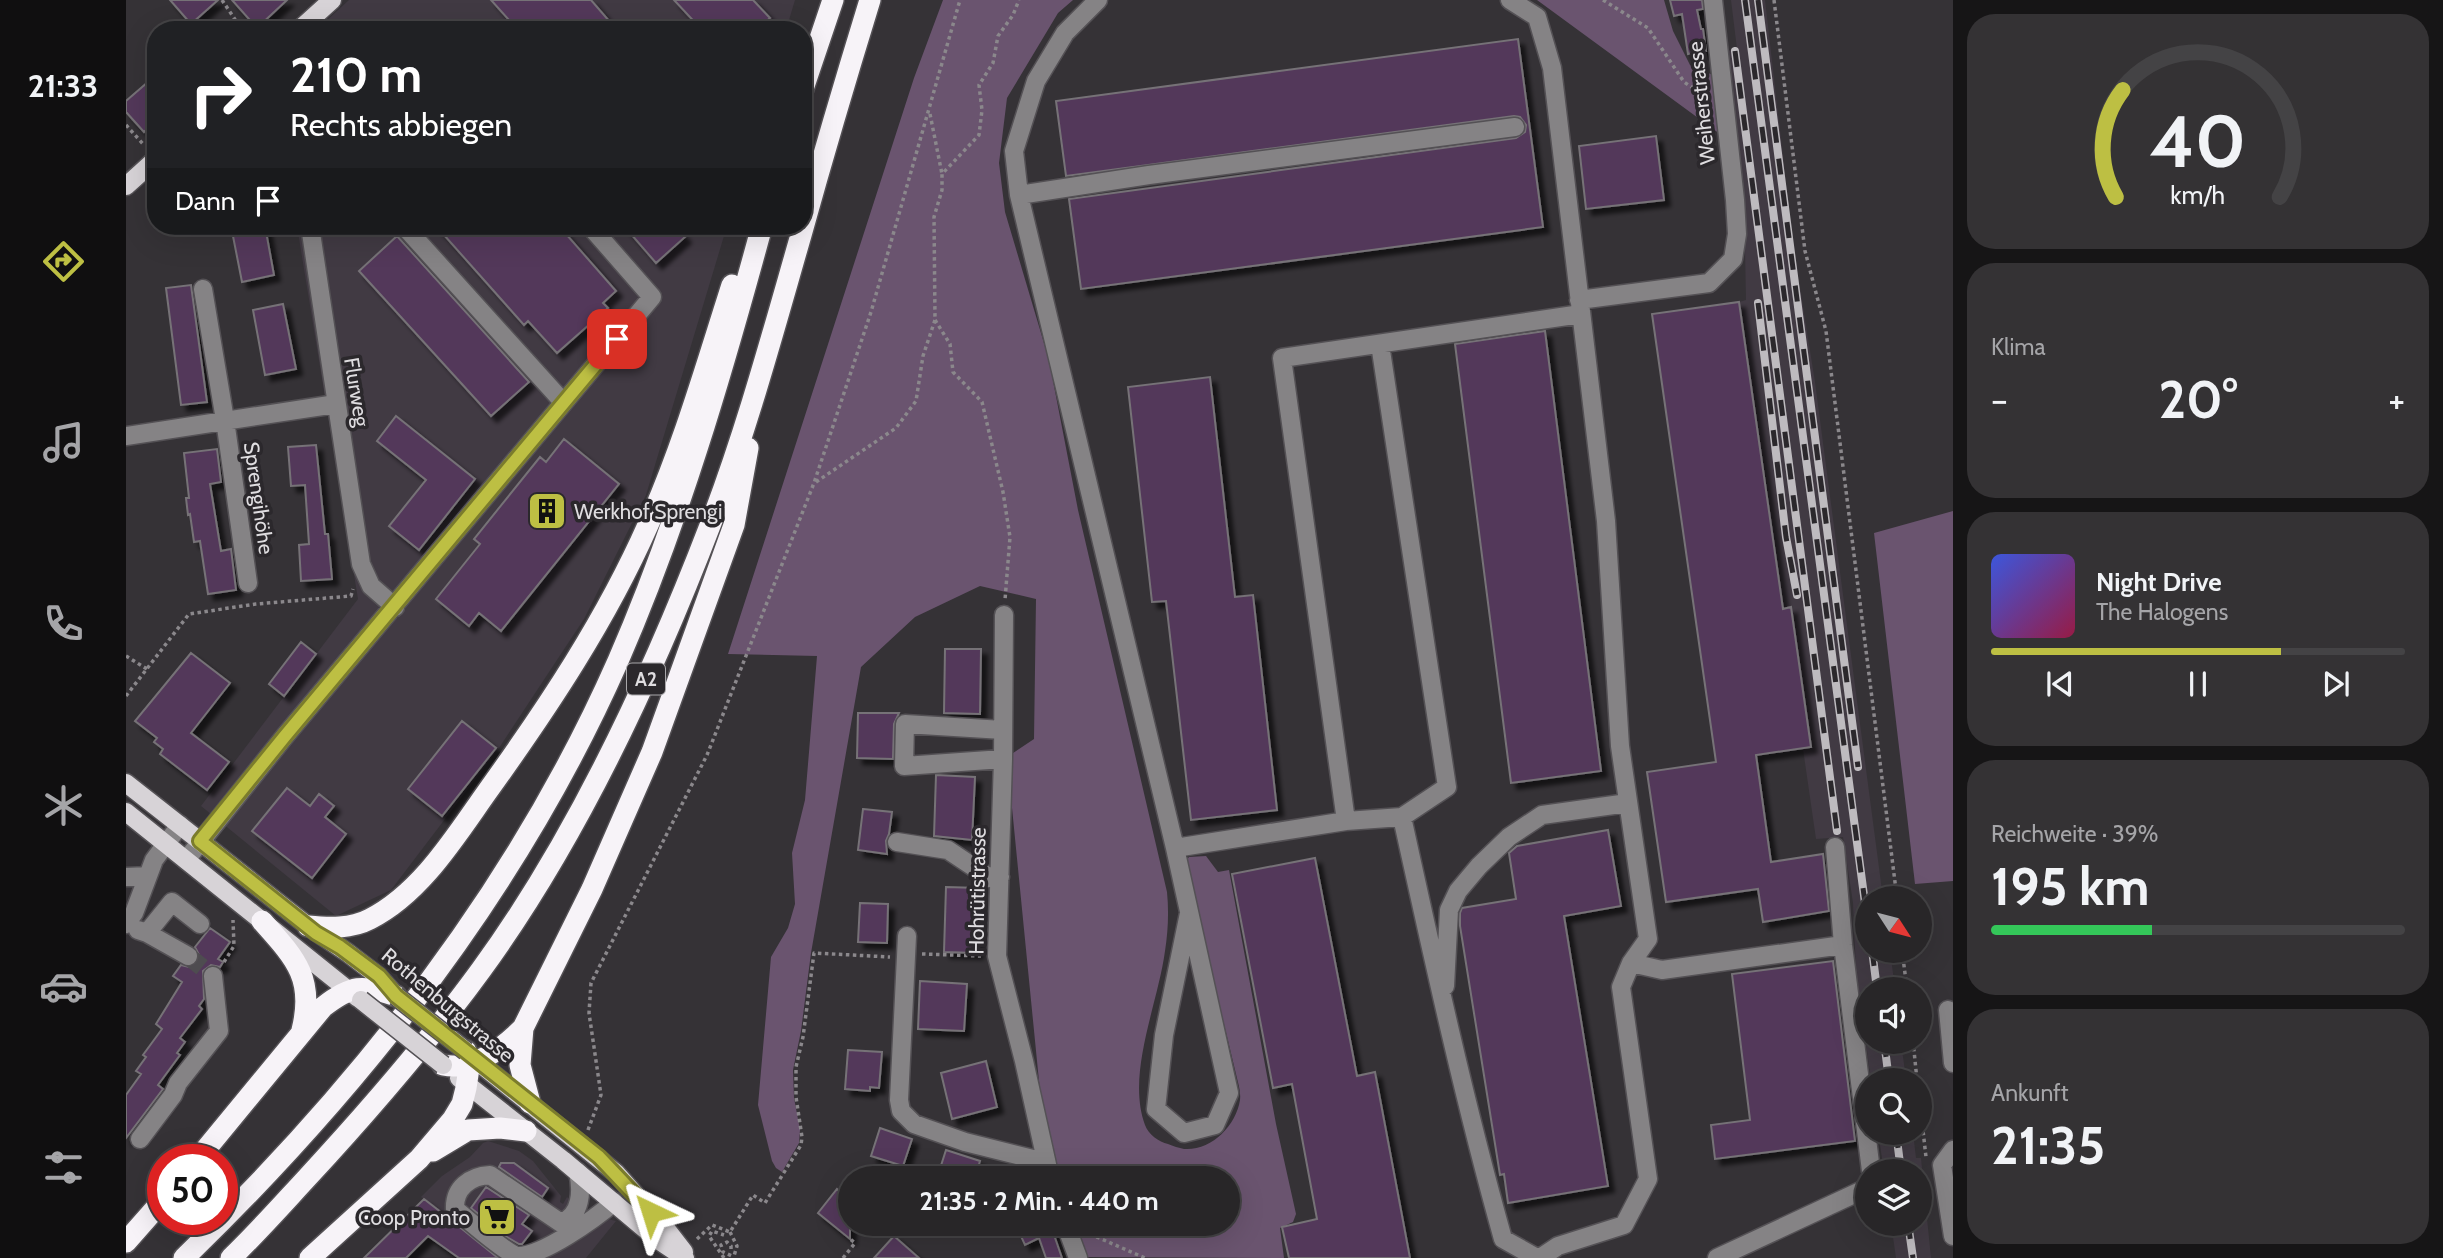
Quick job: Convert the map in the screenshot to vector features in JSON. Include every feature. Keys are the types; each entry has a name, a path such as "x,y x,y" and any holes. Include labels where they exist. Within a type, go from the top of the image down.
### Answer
{"highway":[{"path":"812,62 833,0"},
{"name":"A2","path":"812,195 870,0"},
{"path":"308,926 344,927 366,922 389,908 417,883 470,817 569,671 624,574 670,473 690,420 747,235"},
{"name":"A2","path":"184,1258 311,1124 396,1025 485,902 580,741 618,661 667,534 718,387 760,235"},
{"name":"A2","path":"231,1258 336,1147 424,1045 482,968 544,873 610,756 663,643 712,521 761,376 801,235"},
{"path":"310,1258 419,1159 457,1112 461,1067 509,1042 523,1028 592,889 652,752 734,525 761,376"},
{"path":"262,921 302,972 307,990 302,1031"},
{"path":"210,1144 323,1007 364,989 396,996"},
{"path":"523,1028 520,1065 530,1103"},
{"path":"419,1159 468,1130 526,1130"},
{"path":"126,1242 147,1218"}],"main road":[{"path":"309,21 332,0"},
{"path":"126,186 147,167"},
{"name":"Rothenburgstrasse","path":"126,783 308,926 364,989"},
{"name":"Rothenburgstrasse","path":"126,813 262,921 364,989 461,1067 530,1103 616,1173 689,1253"},
{"name":"Rothenburgstrasse","path":"396,996 461,1067 526,1130 659,1240 689,1253"}],"street":[{"path":"1098,0 1065,33 1036,81 1014,151 1019,195 1175,848 1229,1093 1215,1125 1184,1133 1156,1109 1164,1035 1189,913"},
{"path":"1402,817 1444,1010 1479,1155 1503,1239 1538,1258 1558,1246 1624,1225 1648,1180 1621,987 1631,963 1648,939 1620,746 1606,521 1552,68 1537,17 1510,0"},
{"name":"Weiherstrasse","path":"1346,821 1282,358 1380,344 1709,283 1733,259 1737,234 1713,0"},
{"path":"1019,195 1149,175 1515,127"},
{"name":"Flurweg","path":"311,235 361,564"},
{"path":"412,235 563,402"},
{"path":"186,860 285,736 652,297 598,235"},
{"name":"Sprengihöhe","path":"203,289 248,583"},
{"path":"1175,848 1346,821 1402,817 1447,787 1380,344"},
{"name":"Sprengihöhe","path":"126,436 336,404"},
{"path":"361,564 371,586 395,607"},
{"name":"Hohrütistrasse","path":"1004,615 997,956 1047,1166"},
{"path":"1003,730 905,724 904,766 1003,759"},
{"path":"1444,1010 1449,910 1458,891 1479,866 1509,837 1542,815 1628,803"},
{"path":"180,825 154,860 134,913 126,925 148,933 188,956"},
{"path":"897,842 948,850 990,878 1000,877"},
{"path":"1835,847 1843,945 1870,1159"},
{"path":"126,877 148,876"},
{"path":"148,933 172,902 200,924"},
{"path":"1631,963 1662,970 1843,945"},
{"name":"Hohrütistrasse","path":"906,949 899,1100 901,1111 915,1124 1036,1166"},
{"path":"140,1139 173,1095 178,1083 219,1031 217,972"},
{"path":"1948,1010 1953,1063"},
{"path":"1953,1150 1942,1165 1953,1236"},
{"path":"578,1172 580,1200 567,1221 561,1223 490,1175 477,1175 461,1188 455,1199 455,1209 519,1257 536,1257 577,1233 614,1202"},
{"path":"1717,1258 1855,1194"},
{"path":"1070,1236 1078,1258"}],"path":[{"path":"222,0 236,21"},
{"path":"587,1132 601,1095 589,1013 591,983 707,755 814,483 871,312 930,113 960,0"},
{"path":"943,174 979,135 982,110 979,85 993,62 998,36 1013,15 1019,0"},
{"path":"1603,0 1648,28 1684,82 1725,110"},
{"path":"1774,0 1805,251 1826,331 1895,886"},
{"path":"814,483 896,428 916,401 923,356 936,320 934,217 942,190 943,174 930,113"},
{"path":"126,125 143,144"},
{"path":"936,320 950,344 953,372 982,402 1003,492 1010,537 1004,615"},
{"path":"126,696 189,614 256,604 351,596 361,564"},
{"path":"126,656 146,670"},
{"path":"217,972 234,946 232,911"},
{"path":"730,1232 753,1195 765,1203 800,1145 802,1137 796,1097 796,1067 803,1037 814,953 906,949 997,956"},
{"path":"689,1253 712,1225 730,1232 737,1246 733,1257 723,1252 721,1245 727,1242 732,1246 731,1249"},
{"path":"723,1258 709,1236 712,1231 724,1235"},
{"path":"1095,1236 1145,1258"},
{"path":"843,1258 855,1243 849,1238"}],"shaded area":[{"path":"349,0 795,0 789,21 326,21"},
{"path":"943,0 1073,0 1058,13 1007,98 999,163 1005,212 1049,360 1078,510 1167,892 1166,944 1141,1062 1140,1105 1146,1128 1151,1134 1161,1141 1184,1149 1194,1149 1213,1141 1228,1127 1238,1110 1239,1087 1185,862 1189,857 1206,856 1218,872 1229,870 1276,1124 1296,1214 1293,1222 1280,1228 1284,1258 1087,1257 1080,1236 1240,1236 1240,1166 1054,1166 1045,1142 1007,757 1034,739 1036,599 980,586 915,617 861,667 793,1070 799,1143 782,1172 772,1161 758,1105 771,957 788,928 795,904 792,853 805,800 817,656 728,654 914,78"},
{"path":"1537,0 1664,0 1673,31 1690,65 1715,76 1720,134"},
{"path":"1731,0 1765,0 1793,244 1815,382 1881,886 1855,886 1855,949 1853,903 1843,837 1816,839 1803,749 1811,747 1791,608 1783,609 1739,302 1746,300 1744,199 1726,51 1737,49"},
{"path":"298,235 724,235 646,495 584,619 499,748 391,890 336,916 201,806 358,599"},
{"path":"1953,511 1953,881 1915,884 1874,533"},
{"path":"1856,963 1892,963 1893,977 1857,977"},
{"path":"1867,1054 1903,1054 1904,1068 1869,1068"},
{"path":"488,1141 519,1151 533,1161 561,1196 560,1202 563,1204 567,1197 583,1211 572,1225 608,1219 616,1221 586,1258 504,1258 421,1197 442,1176"},
{"path":"1880,1145 1914,1145 1916,1158 1921,1159 1882,1159"},
{"path":"1893,1236 1929,1236 1931,1258 1896,1258"}],"building":[{"path":"170,0 218,0 194,21 188,21"},
{"path":"232,0 287,0 264,21 251,21"},
{"path":"491,0 591,0 609,21 510,21"},
{"path":"674,0 753,0 770,18 767,21 694,21"},
{"path":"1670,0 1702,0 1703,9 1697,10 1706,51 1688,54 1682,14 1674,16"},
{"path":"1518,39 1543,227 1081,289 1069,199 1516,138 1525,132 1526,125 1520,117 1514,116 1066,176 1056,101"},
{"path":"147,83 147,129 144,132 126,112 126,101"},
{"path":"1656,136 1664,200 1586,209 1579,146"},
{"path":"233,235 267,235 274,275 242,282"},
{"path":"444,235 567,235 616,291 603,303 608,308 557,353 528,321 524,325"},
{"path":"632,235 683,235 685,237 656,263"},
{"path":"397,236 529,382 491,416 359,271"},
{"path":"191,285 207,402 181,405 166,288"},
{"path":"1739,302 1783,609 1791,607 1811,747 1756,755 1771,862 1823,854 1829,911 1763,922 1758,889 1666,902 1647,772 1716,762 1652,314"},
{"path":"283,304 296,369 265,375 253,310"},
{"path":"1545,331 1601,771 1511,783 1455,344"},
{"path":"1210,377 1235,597 1253,595 1277,810 1191,820 1166,601 1152,602 1128,387"},
{"path":"396,416 475,479 419,550 389,526 426,480 377,441"},
{"name":"Werkhof Sprengi","path":"564,439 619,484 501,631 479,613 469,626 436,599 480,544 474,539 540,457 546,462"},
{"path":"316,445 332,579 301,581 299,545 309,544 305,485 291,486 288,447"},
{"path":"217,449 221,482 210,484 221,551 231,549 236,590 208,594 200,541 194,542 190,514 188,515 184,453"},
{"path":"301,642 316,654 284,696 269,684"},
{"path":"945,649 981,649 980,714 944,713"},
{"path":"191,653 230,683 191,733 229,762 207,790 160,754 163,749 154,742 157,738 135,721"},
{"path":"858,713 899,713 894,724 893,759 857,758"},
{"path":"462,721 496,748 442,816 408,789"},
{"path":"936,775 975,777 972,840 934,836"},
{"path":"287,788 310,806 319,794 334,806 325,817 346,834 312,878 252,831"},
{"path":"863,809 892,812 886,841 887,854 858,850"},
{"path":"1608,830 1621,906 1564,916 1608,1186 1508,1203 1504,1174 1500,1175 1460,913 1462,908 1516,899 1509,853 1517,846"},
{"path":"1315,858 1357,1076 1375,1072 1410,1258 1289,1258 1282,1227 1317,1219 1292,1084 1273,1088 1232,874"},
{"path":"946,887 979,888 977,953 944,952"},
{"path":"860,903 888,904 887,943 858,942"},
{"path":"210,928 230,942 218,959 223,962 220,967 211,965 203,971 204,999 199,1006 202,1009 180,1038 185,1042 177,1053 180,1055 158,1085 163,1089 126,1138 126,1095 141,1074 136,1071 146,1057 143,1055 162,1029 156,1024 182,982 173,976 181,965 189,967 198,962 199,955 195,947"},
{"path":"1833,961 1855,1141 1715,1159 1711,1125 1750,1120 1732,974"},
{"path":"920,981 967,984 964,1031 918,1029"},
{"path":"848,1050 882,1052 879,1088 870,1087 870,1091 845,1089"},
{"path":"986,1061 997,1107 952,1119 941,1073"},
{"path":"880,1128 912,1139 903,1166 871,1156"},
{"path":"946,1150 980,1161 979,1166 941,1166"},
{"path":"501,1163 514,1163 548,1188 542,1197 499,1167"},
{"path":"486,1187 529,1215 522,1224 532,1231 522,1244 507,1237 471,1208"},
{"path":"837,1189 838,1229 818,1213"},
{"path":"424,1199 498,1258 459,1258 428,1236 406,1258 364,1258"},
{"path":"894,1236 919,1258 874,1258"},
{"path":"1021,1236 1054,1236 1062,1258 1046,1258 1039,1238 1025,1245"}],"tunnel":[{"path":"188,956 213,976"}],"railway":[{"path":"1745,0 1863,886"},
{"path":"1758,0 1858,767"},
{"path":"1735,51 1837,831"},
{"path":"1758,303 1786,537 1797,595"},
{"path":"1874,963 1875,977"},
{"path":"1886,1054 1887,1068"},
{"path":"1898,1145 1899,1159"},
{"path":"1910,1236 1913,1258"}],"place":[{"name":"Werkhof Sprengi","path":"547,511"},
{"name":"Coop Pronto","path":"497,1217"}],"route":[{"path":"617,339 200,841 316,933 379,976 396,996 616,1173 651,1212"}]}
